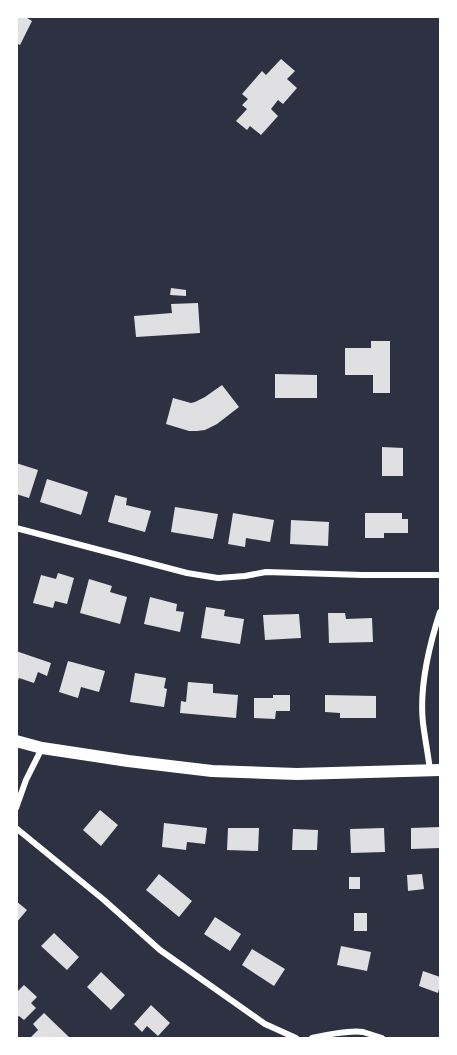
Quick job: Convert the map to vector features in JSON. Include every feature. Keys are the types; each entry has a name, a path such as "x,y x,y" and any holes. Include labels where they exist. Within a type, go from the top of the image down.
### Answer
{"main road":[{"path":"16,741 42,748 128,761 239,773 297,774 435,770"}],"street":[{"path":"16,528 187,573 218,578 266,572 441,575"},
{"path":"435,770 428,749 423,721 424,682 432,639 441,612"},
{"path":"16,808 26,780 42,748"},
{"path":"16,828 104,900 160,950 265,1024 296,1038"},
{"path":"312,1038 355,1032 382,1038"}],"building":[{"path":"16,16 24,16 32,21 20,45 16,43"},
{"path":"281,59 295,71 287,79 297,88 283,104 278,100 271,109 278,116 261,135 250,126 247,130 236,121 247,109 242,105 248,99 242,94 262,71 266,75"},
{"path":"171,288 186,290 186,296 170,295"},
{"path":"198,303 200,333 136,337 134,316 172,313 171,304"},
{"path":"371,341 390,341 390,393 373,393 373,375 345,375 345,348 371,348"},
{"path":"275,374 317,375 317,398 275,398"},
{"path":"222,385 239,407 217,424 205,430 189,431 166,424 173,398 195,402"},
{"path":"382,447 403,448 403,476 382,476"},
{"path":"16,463 38,470 29,498 16,494"},
{"path":"47,479 88,492 81,515 40,502"},
{"path":"115,495 127,498 126,505 151,511 145,532 108,522"},
{"path":"175,507 218,514 213,539 171,532"},
{"path":"233,513 274,520 270,542 246,538 245,547 228,544"},
{"path":"365,513 402,513 402,519 408,519 408,533 384,533 384,538 365,538"},
{"path":"291,520 329,522 328,546 290,544"},
{"path":"58,573 74,578 67,604 55,601 53,608 33,603 41,575 56,579"},
{"path":"89,579 112,586 110,592 127,597 120,624 80,613"},
{"path":"150,597 177,604 176,611 184,612 180,632 144,624"},
{"path":"206,607 225,610 224,616 244,619 240,644 201,638"},
{"path":"328,613 345,613 346,619 372,618 373,642 329,643"},
{"path":"299,614 301,638 265,640 263,615"},
{"path":"16,651 51,663 47,676 38,672 34,683 19,678 16,685"},
{"path":"68,661 105,671 99,692 81,687 78,698 59,692"},
{"path":"135,673 166,678 164,707 130,702"},
{"path":"188,682 213,684 213,693 238,695 236,718 180,713 181,701 186,702"},
{"path":"273,695 290,695 290,711 276,711 275,719 254,718 254,698 273,698"},
{"path":"325,695 376,696 376,718 340,718 340,713 325,712"},
{"path":"100,810 118,825 101,846 83,830"},
{"path":"164,823 207,828 205,844 187,842 186,850 162,847"},
{"path":"440,827 440,848 411,849 411,828"},
{"path":"228,828 259,828 258,851 227,850"},
{"path":"384,828 385,852 351,853 350,829"},
{"path":"293,829 318,830 317,850 292,850"},
{"path":"159,874 192,901 179,917 146,890"},
{"path":"422,874 424,889 408,891 407,875"},
{"path":"349,877 360,877 360,889 349,889"},
{"path":"16,901 27,910 16,923"},
{"path":"354,913 367,913 367,931 354,931"},
{"path":"215,917 241,934 230,951 204,934"},
{"path":"54,933 79,957 67,970 41,946"},
{"path":"341,946 371,952 367,971 337,965"},
{"path":"252,949 285,969 274,986 242,965"},
{"path":"423,971 440,977 438,993 419,986"},
{"path":"101,972 125,995 111,1010 87,987"},
{"path":"24,985 37,997 31,1003 36,1008 24,1020 19,1016 16,1018 16,993"},
{"path":"151,1005 170,1023 158,1036 147,1026 142,1032 134,1024"},
{"path":"44,1013 68,1038 31,1037 38,1030 33,1024"}]}
